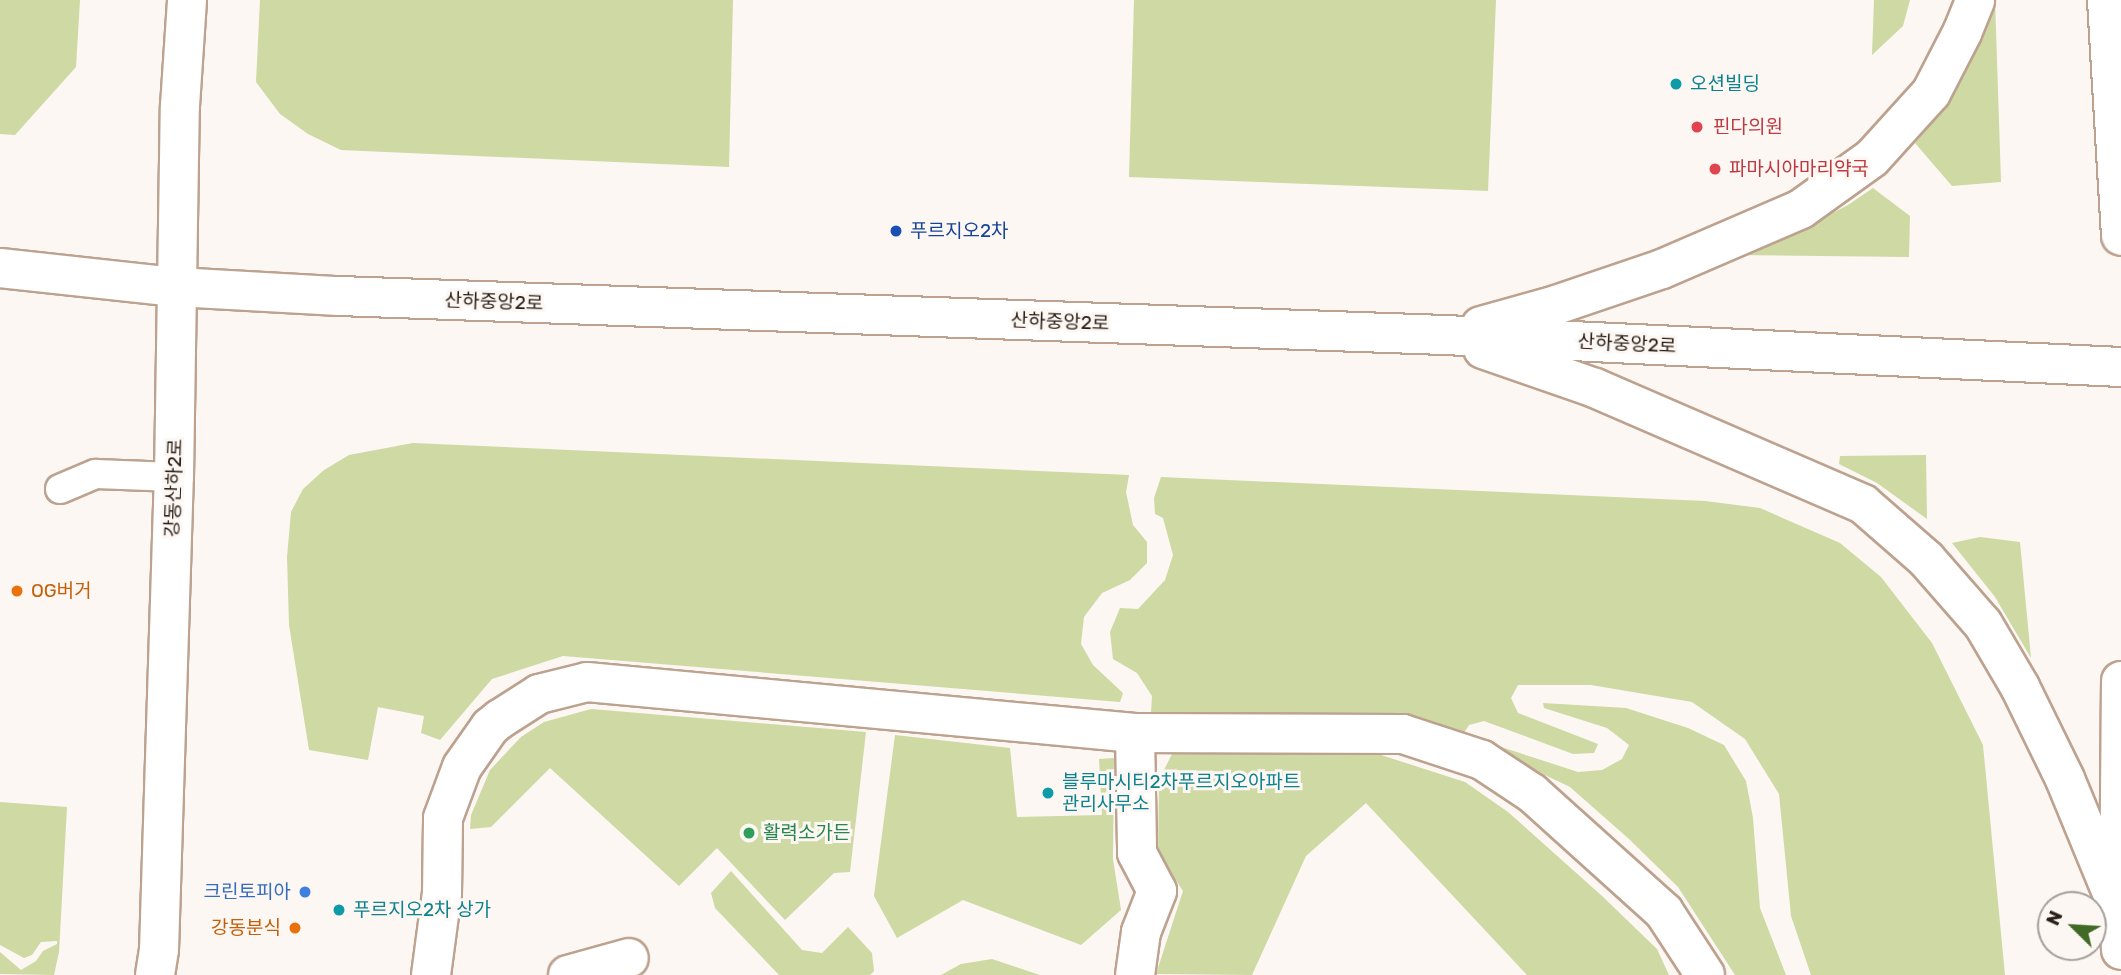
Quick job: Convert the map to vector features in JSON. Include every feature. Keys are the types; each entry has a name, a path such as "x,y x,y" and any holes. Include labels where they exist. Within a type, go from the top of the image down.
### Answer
{"street":[{"name":"강동산하2로","path":"155,975 159,950 174,477 176,287 187,0"},
{"path":"1445,335 1556,305 1662,269 1801,209 1872,158 1931,93 1962,33 1975,0"},
{"path":"2107,0 2121,236"},
{"name":"산하중앙2로","path":"0,268 176,287 339,296 1445,335 2121,367"},
{"path":"1445,335 1595,388 1863,504 1926,559 1983,624 2020,687 2064,779 2120,908"},
{"path":"2121,681 2121,950"},
{"path":"431,975 442,893 443,818 462,767 490,727 539,694 587,682 1135,733 1403,734 1482,760 1532,793 1664,912 1703,966 1705,975"},
{"path":"1135,733 1137,853 1157,891 1141,932 1135,975"},
{"path":"568,975 629,958"}],"lane":[{"path":"60,489 96,474 174,477"}],"green space":[{"path":"0,0 80,0 76,67 15,135 0,134"},
{"path":"260,0 733,0 729,167 341,150 308,134 280,114 256,82"},
{"path":"1134,0 1496,0 1488,191 1129,177"},
{"path":"1874,0 1910,0 1903,26 1872,55"},
{"path":"1995,0 2001,182 1952,186 1915,143 1943,111 1969,64"},
{"path":"1873,188 1910,216 1909,257 1734,255 1774,243 1848,205"},
{"path":"413,443 1129,475 1126,492 1133,525 1147,542 1147,563 1130,580 1102,593 1084,617 1081,644 1093,665 1123,693 1120,702 563,656 492,679 440,740 421,733 424,716 378,707 368,760 309,750 289,625 287,557 291,512 303,489 324,470 349,455"},
{"path":"1926,455 1927,519 1877,483 1839,464 1840,456"},
{"path":"1161,477 1705,501 1760,508 1840,543 1881,577 1932,643 1983,745 2005,975 1811,975 1791,916 1779,794 1745,739 1692,702 1591,685 1518,685 1511,698 1518,713 1598,744 1594,753 1573,754 1484,721 1469,725 1462,736 1404,713 1151,712 1152,696 1137,673 1113,659 1110,632 1120,608 1138,609 1165,580 1173,555 1163,518 1155,514 1154,498"},
{"path":"1980,537 2020,542 2031,658 1995,597 1952,543"},
{"path":"1543,703 1626,708 1688,728 1724,745 1746,781 1753,818 1760,908 1786,975 1735,975 1678,887 1629,839 1570,787 1495,751 1495,745 1578,772 1602,770 1622,759 1629,745 1607,728 1544,708"},
{"path":"591,709 866,732 850,872 834,873 785,920 717,848 679,886 550,768 491,827 470,829 471,815 490,770 521,737 544,722"},
{"path":"895,735 1010,748 1017,817 1102,815 1099,759 1114,758 1113,859 1121,910 1081,945 963,900 897,938 874,896"},
{"path":"1172,754 1381,755 1465,782 1508,812 1602,896 1657,949 1669,975 1527,975 1366,803 1306,856 1252,975 1156,974 1183,891 1158,853 1159,780"},
{"path":"0,802 67,807 59,952 54,975 0,974 0,952 21,970 36,961 43,951 57,944 57,941 41,942 32,955 24,958 0,945"},
{"path":"731,871 802,950 822,953 848,927 872,953 874,971 870,975 779,975 715,908 711,893"},
{"path":"992,959 1040,975 941,975 961,964"}],"place":[{"name":"오션빌딩","path":"1676,84"},
{"name":"핀다의원","path":"1697,127"},
{"name":"파마시아마리약국","path":"1715,169"},
{"name":"푸르지오2차","path":"896,231"},
{"name":"OG버거","path":"17,591"},
{"name":"블루마시티2차푸르지오아파트 관리사무소","path":"1048,793"},
{"name":"활력소가든","path":"749,833"},
{"name":"크린토피아","path":"305,892"},
{"name":"푸르지오2차 상가","path":"339,910"},
{"name":"강동분식","path":"295,928"}]}
